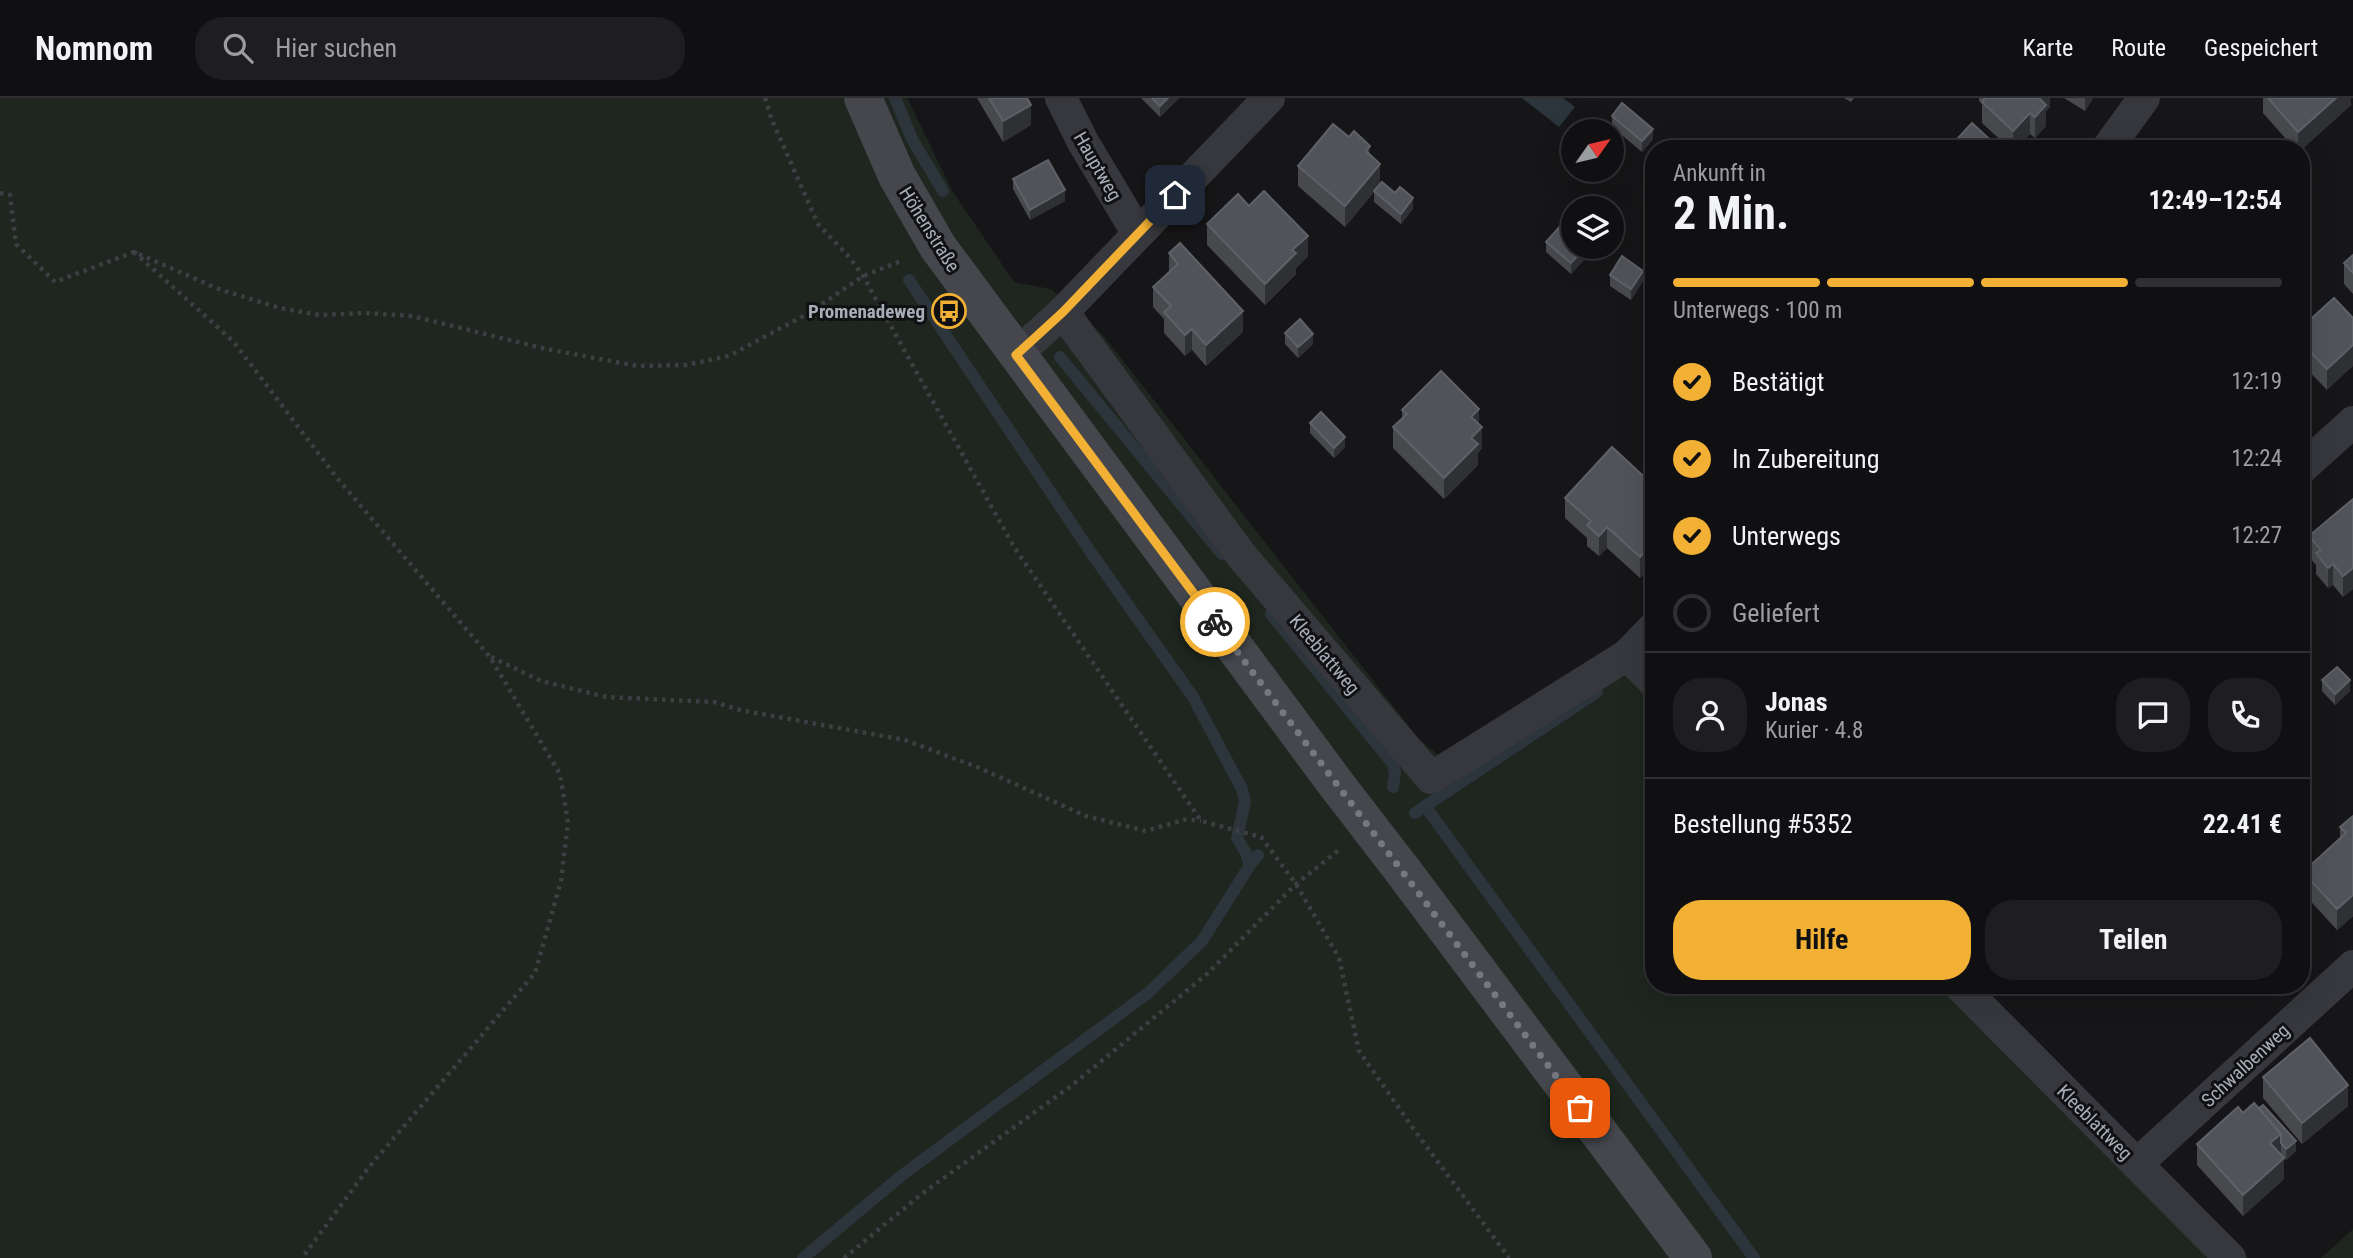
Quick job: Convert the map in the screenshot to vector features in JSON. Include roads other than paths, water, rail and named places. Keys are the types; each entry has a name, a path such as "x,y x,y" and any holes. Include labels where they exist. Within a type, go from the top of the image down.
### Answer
{"street":[{"name":"Höhenstraße","path":"863,98 897,176 938,247 1336,784 1693,1258"},
{"name":"Hauptweg","path":"1060,98 1138,233"},
{"path":"1016,355 1063,312 1269,98"},
{"path":"2114,140 2144,98"},
{"name":"Kleeblattweg","path":"1063,312 1241,555 1431,778 1627,655"},
{"path":"2310,461 2353,422"},
{"path":"1645,636 1627,655 1645,673"},
{"name":"Schwalbenweg","path":"2137,1164 2353,966"},
{"name":"Kleeblattweg","path":"1968,994 2230,1258"}],"waterway":[{"path":"895,98 912,139 943,191"},
{"path":"909,280 1092,554 1193,697 1242,789 1245,802 1237,838 1250,865"},
{"path":"1060,357 1222,554"},
{"path":"1271,614 1393,764 1393,787"},
{"path":"1415,813 1597,692"},
{"path":"1425,806 1754,1258"},
{"path":"803,1258 901,1176 1148,993 1202,941 1258,855"}],"place":[{"name":"Promenadeweg","path":"949,311"}]}
